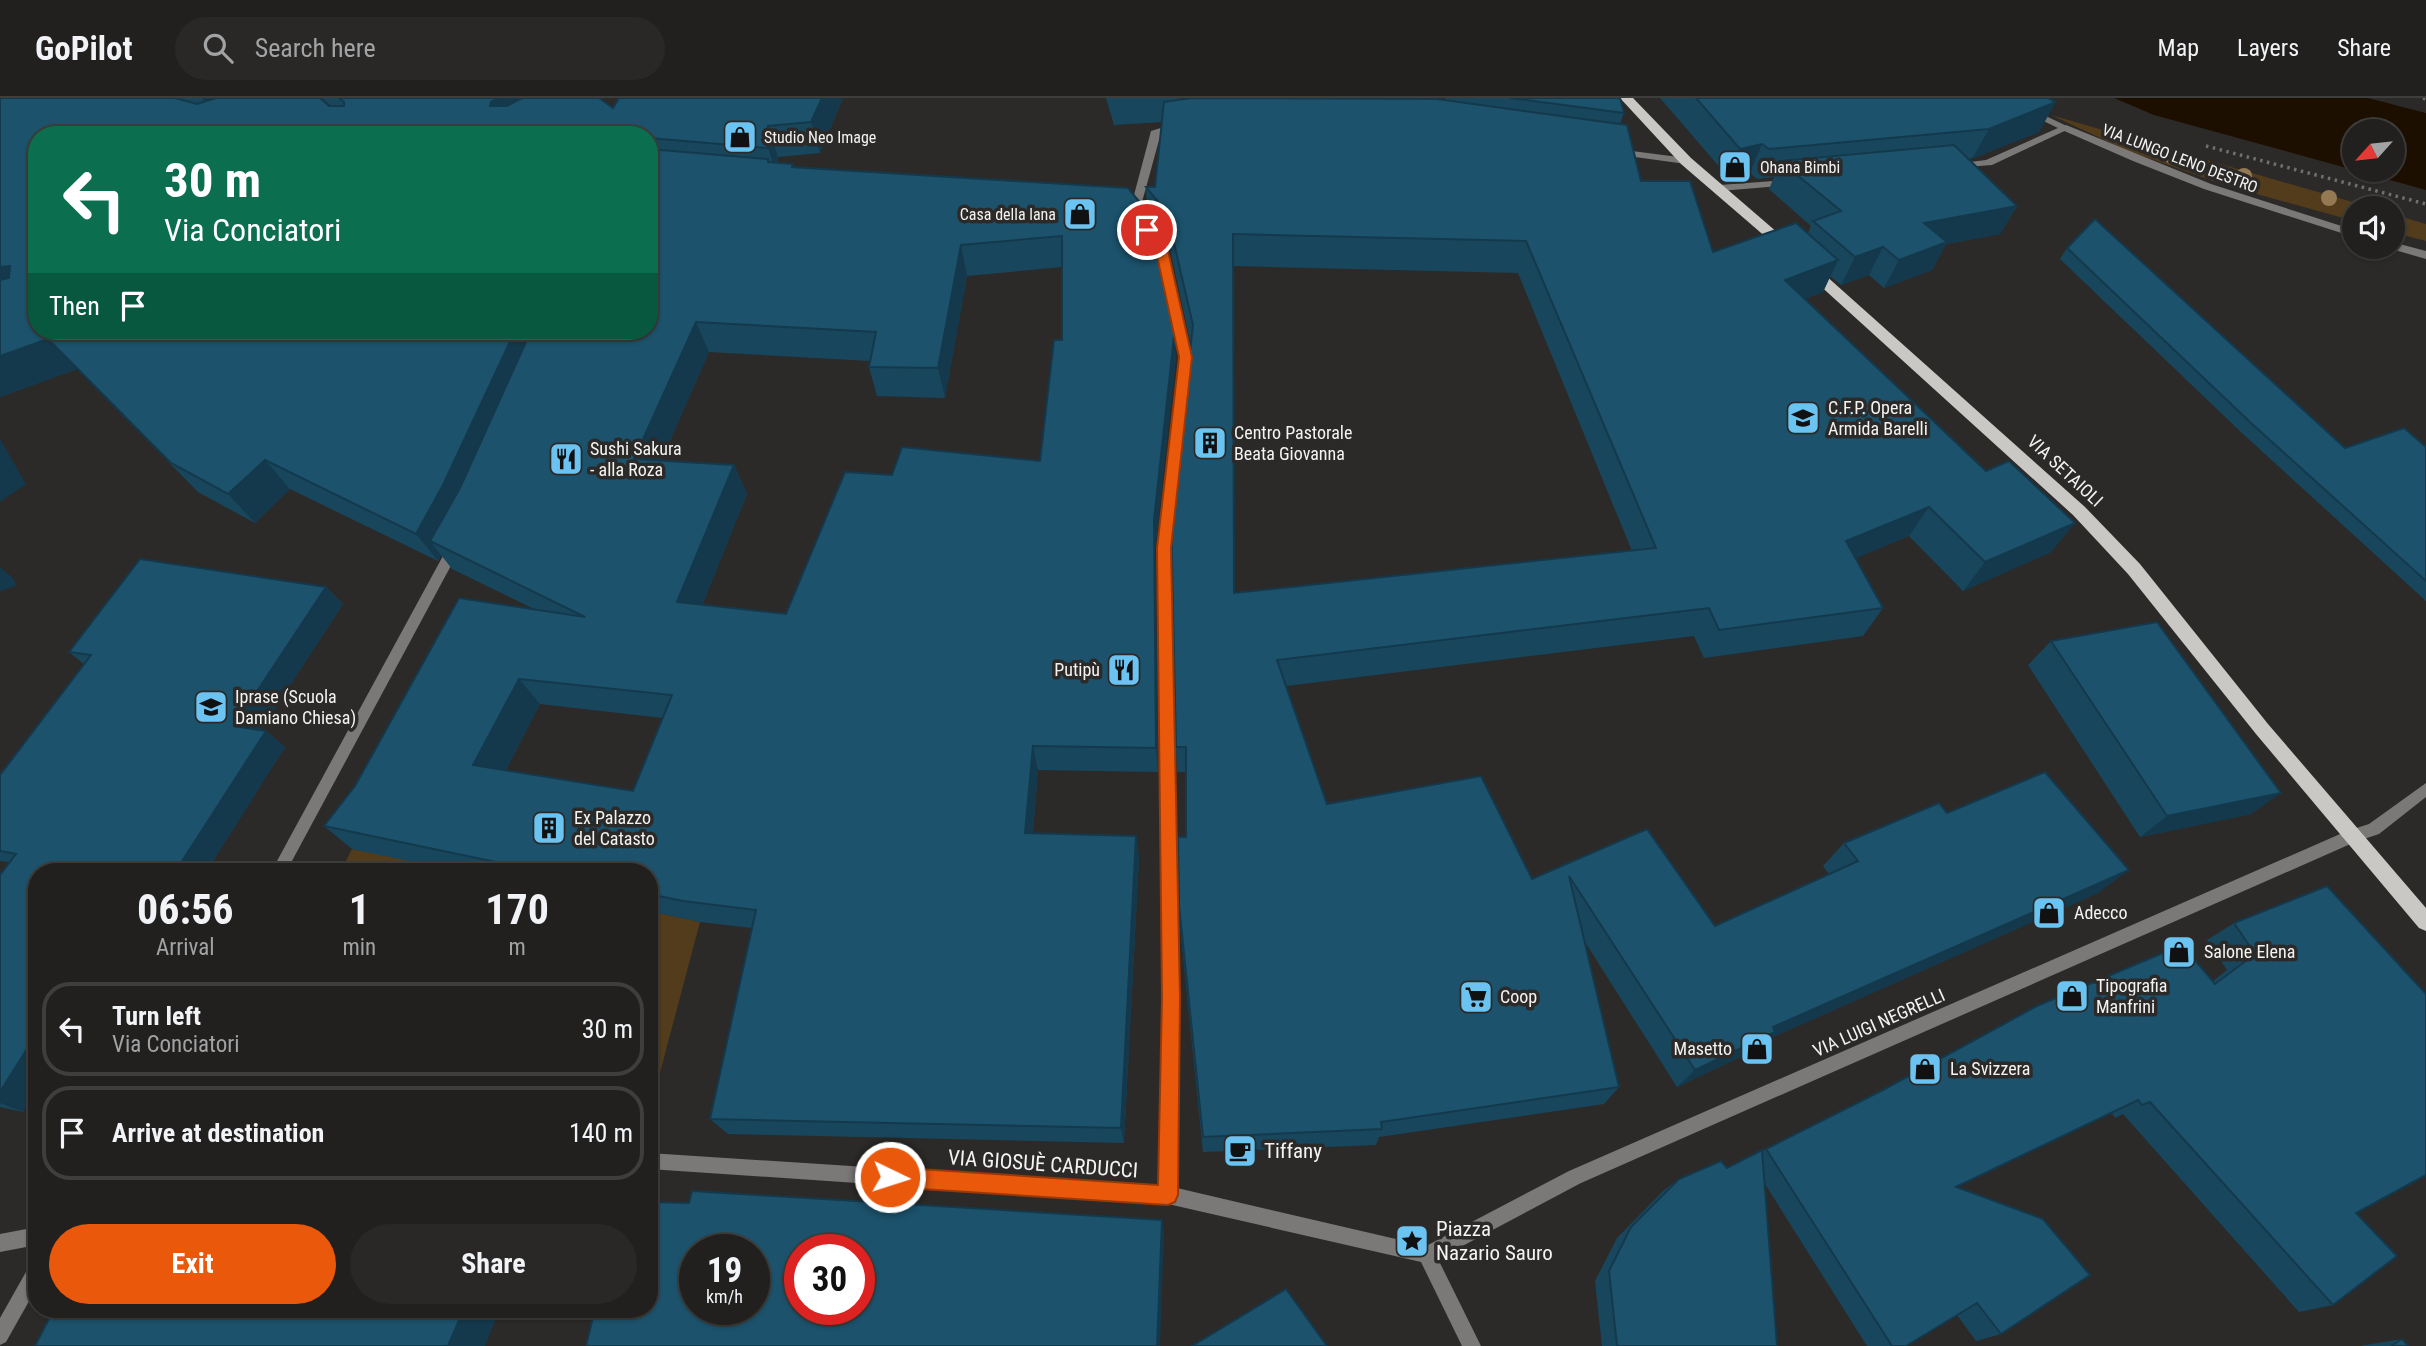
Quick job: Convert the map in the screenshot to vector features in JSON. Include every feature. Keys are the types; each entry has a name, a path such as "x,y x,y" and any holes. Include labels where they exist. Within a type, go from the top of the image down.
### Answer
{"main road":[{"name":"VIA SETAIOLI","path":"1626,98 1686,161 1720,188 2079,511 2134,569 2352,836 2426,922"}],"street":[{"name":"VIA LUNGO LENO DESTRO","path":"2000,98 2127,157 2226,195 2342,230"},
{"path":"1168,1195 1171,997 1164,548 1185,357 1161,246 1127,213 1156,131 1185,125 1184,112"},
{"path":"1949,167 1988,163 2066,128"},
{"path":"1605,150 1686,161"},
{"path":"1720,188 1801,181"},
{"path":"2405,249 2426,255"},
{"path":"283,863 459,538"},
{"name":"VIA LUIGI NEGRELLI","path":"1427,1255 1575,1177 2352,836 2374,830 2426,789"},
{"name":"VIA GIOSUÈ CARDUCCI","path":"658,1162 1168,1195 1427,1255"},
{"path":"0,1243 28,1238"},
{"path":"1427,1255 1472,1346"},
{"path":"0,1336 28,1285"}],"path":[{"path":"2194,143 2426,205"}],"shaded area":[{"path":"2114,98 2368,98 2426,113 2426,190 2397,182 2405,182 2405,119 2342,119 2342,167 2154,115"},
{"path":"2051,115 2342,199 2342,218 2221,184 2124,149"},
{"path":"2405,218 2426,224 2426,241 2405,235"},
{"path":"352,849 421,863 345,863"},
{"path":"658,913 700,922 658,1080"}],"building":[{"path":"0,98 175,98 197,104 216,98 320,98 329,106 344,106 344,102 339,98 498,98 491,102 490,106 507,106 522,98 599,98 613,108 619,98 822,98 811,122 768,126 768,148 658,139 658,126 28,126 28,340 45,340 0,356 0,280 9,278 10,266 0,267"},
{"path":"1192,98 1437,99 1627,125 1641,181 1690,181 1713,252 1796,223 1838,260 1785,280 1986,471 2009,461 2075,523 1985,562 1929,507 1846,541 1883,608 1719,630 1709,608 1277,660 1327,804 1481,776 1532,879 1647,829 1715,926 1858,861 1844,843 1939,803 1947,813 2045,772 2129,870 1773,1027 1775,1032 1695,1070 1569,876 1619,1087 1381,1122 1382,1129 1203,1137 1179,905 1178,837 1186,837 1186,747 1176,747 1171,519 1193,325 1167,213 1146,187 1155,187 1164,102","holes":["1233,234 1526,241 1656,548 1234,593"]},
{"path":"1510,98 1620,98 1624,113"},
{"path":"1696,98 2048,98 2056,102 1989,129 1769,149 1762,144 1740,149"},
{"path":"1954,145 2017,206 1924,223 1947,242 1899,260 1883,247 1855,257 1813,221 1841,211 1780,161"},
{"path":"658,150 768,159 768,162 793,164 792,167 1128,188 1152,217 1175,327 1154,520 1156,748 1033,746 1025,833 1136,836 1121,1128 710,1119 756,910 658,896 658,863 500,863 324,826 355,786 459,598 585,617 430,541 460,488 527,340 658,340","holes":["1062,236 1062,340 1054,340 1040,461 902,447 892,475 845,472 786,614 677,602 734,465 634,459 696,322 876,332 869,367 938,368 961,245","519,679 672,695 633,791 473,765"]},
{"path":"2095,219 2345,448 2404,428 2426,447 2426,581 2251,423 2067,248"},
{"path":"49,340 511,340 443,485 416,534 265,460 228,494 171,463"},
{"name":"Iprase (Scuola Damiano Chiesa)","path":"140,559 326,587 234,726 266,731 181,863 28,863 28,1047 0,1092 0,875 16,854 0,851 0,775 91,655 69,652"},
{"path":"2157,622 2281,793 2167,816 2051,641"},
{"path":"2327,886 2426,994 2426,1175 2356,1213 2397,1256 2333,1305 2150,1102 2142,1105 2138,1100 1956,1187 2043,1219 2090,1275 2001,1334 1977,1303 1906,1346 1892,1346 1766,1149 1883,1090 2037,1006 2182,945 2215,984 2255,954 2234,923"},
{"path":"1762,1150 1777,1346 1617,1346 1609,1271 1631,1227 1679,1179 1721,1161 1727,1168"},
{"path":"692,1191 1162,1220 1157,1346 586,1346 593,1318 658,1318 658,1202 689,1203"},
{"path":"1286,1289 1327,1346 1192,1346"},
{"path":"49,1318 460,1318 448,1346 35,1346"},
{"path":"2402,1339 2408,1346 2391,1346"}],"place":[{"name":"Studio Neo Image","path":"740,137"},
{"name":"Ohana Bimbi","path":"1735,167"},
{"name":"Casa della lana","path":"1080,214"},
{"name":"C.F.P. Opera Armida Barelli","path":"1803,418"},
{"name":"Centro Pastorale Beata Giovanna","path":"1210,443"},
{"name":"Sushi Sakura - alla Roza","path":"566,459"},
{"name":"Putipù","path":"1124,670"},
{"name":"Iprase (Scuola Damiano Chiesa)","path":"211,707"},
{"name":"Ex Palazzo del Catasto","path":"549,828"},
{"name":"Adecco","path":"2049,913"},
{"name":"Salone Elena","path":"2179,952"},
{"name":"Tipografia Manfrini","path":"2072,996"},
{"name":"Coop","path":"1476,997"},
{"name":"Masetto","path":"1757,1049"},
{"name":"La Svizzera","path":"1925,1069"},
{"name":"Tiffany","path":"1240,1151"},
{"name":"Piazza Nazario Sauro","path":"1412,1241"}],"route":[{"path":"890,1177 1168,1195 1171,997 1164,548 1185,357 1161,246 1147,230"}]}
